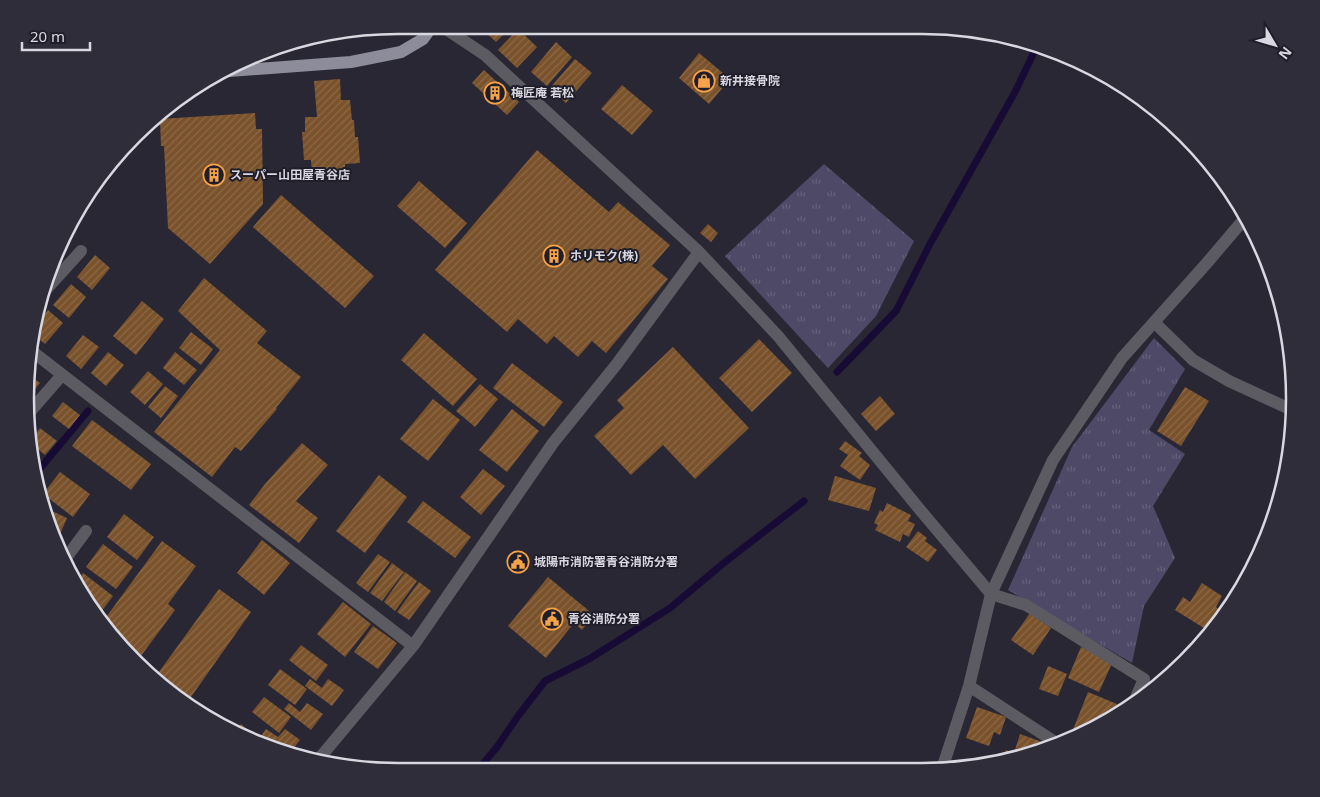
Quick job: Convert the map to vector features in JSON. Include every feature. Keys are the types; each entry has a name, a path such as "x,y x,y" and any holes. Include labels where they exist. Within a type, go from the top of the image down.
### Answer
{"main road":[{"path":"239,70 351,62 401,52 423,39 427,34"}],"street":[{"path":"454,34 486,55 699,252 778,336 991,594 1026,605 1144,679 1138,692"},
{"path":"944,762 969,686 991,594 1053,460 1122,358 1241,223"},
{"path":"53,282 81,250"},
{"path":"322,755 413,646 553,443 616,365 699,252"},
{"path":"1155,322 1193,360 1229,382 1286,407"},
{"path":"37,355 413,646"},
{"path":"34,407 62,375"},
{"path":"69,554 86,531"},
{"path":"969,686 1051,739"}],"green space":[{"path":"824,164 914,241 876,316 828,368 725,256"},
{"path":"1154,338 1185,369 1149,430 1185,454 1153,506 1175,558 1144,606 1132,663 1008,590 1072,447"}],"building":[{"path":"488,34 504,34 496,42"},
{"path":"513,34 523,34 537,47 517,68 498,50"},
{"path":"556,42 572,57 547,86 531,72"},
{"path":"699,53 730,79 709,104 679,78"},
{"path":"575,59 592,73 566,103 550,88"},
{"name":"梅匠庵 若松","path":"484,70 519,102 507,115 472,83"},
{"path":"340,79 341,100 350,100 355,137 358,137 360,163 345,164 345,171 312,174 311,160 304,160 302,132 305,132 305,117 317,117 314,81"},
{"path":"622,85 653,111 632,135 601,109"},
{"name":"スーパー山田屋青谷店","path":"255,113 256,129 262,129 263,204 210,264 168,228 164,146 161,146 160,122 164,119"},
{"name":"ホリモク(株)","path":"537,150 609,212 618,202 670,245 652,266 668,279 606,353 592,341 578,357 554,336 547,344 518,319 507,332 435,270"},
{"path":"419,181 467,223 445,248 397,206"},
{"path":"281,195 374,276 345,308 253,227"},
{"path":"708,224 718,233 711,242 700,233"},
{"path":"95,255 110,268 92,290 77,277"},
{"path":"204,278 267,331 257,343 301,377 277,409 241,451 235,447 212,477 154,432 220,350 178,311"},
{"path":"71,284 86,297 69,318 53,305"},
{"path":"142,301 164,319 136,355 113,336"},
{"path":"48,310 63,323 45,344 39,339 44,315"},
{"path":"191,332 213,349 201,365 179,348"},
{"path":"424,333 477,379 453,406 401,360"},
{"path":"83,335 99,347 81,369 66,356"},
{"path":"759,339 792,373 752,412 719,378"},
{"path":"673,347 749,428 695,479 663,445 631,475 594,436 624,408 617,400"},
{"path":"108,352 124,365 106,386 91,373"},
{"path":"175,352 197,370 184,385 163,368"},
{"path":"512,363 563,402 544,427 493,388"},
{"path":"148,371 163,384 145,405 130,392"},
{"path":"35,379 40,383 34,390"},
{"path":"480,384 498,399 475,427 456,411"},
{"path":"165,386 178,396 161,418 148,407"},
{"path":"1185,387 1209,401 1181,446 1157,431"},
{"path":"880,396 895,414 876,431 861,414"},
{"path":"433,399 460,420 428,461 400,439"},
{"path":"63,402 80,415 69,429 52,416"},
{"path":"512,409 539,431 507,472 479,450"},
{"path":"92,420 151,464 131,490 72,446"},
{"path":"40,428 57,441 45,455 37,449 36,434"},
{"path":"845,441 862,453 859,456 870,465 860,480 840,466 848,455 839,449"},
{"path":"302,443 328,465 296,501 318,518 299,543 249,505"},
{"path":"483,469 505,486 481,515 460,497"},
{"path":"60,472 90,494 73,517 47,497 46,491"},
{"path":"379,475 407,497 365,553 336,531"},
{"path":"835,476 876,488 869,511 828,500"},
{"path":"423,501 471,537 455,558 407,522"},
{"path":"887,503 911,515 908,521 915,524 909,537 903,534 900,542 875,530 878,525 874,523 880,510 883,512"},
{"path":"51,511 67,518 60,534"},
{"path":"124,514 154,537 137,560 107,537"},
{"path":"918,531 927,538 925,541 937,550 928,562 906,547"},
{"path":"262,540 290,563 264,595 237,573"},
{"path":"162,541 196,566 168,604 175,610 141,656 106,617"},
{"path":"103,544 133,567 116,589 86,567"},
{"path":"378,554 390,562 368,592 356,583"},
{"path":"392,563 404,572 382,601 370,593"},
{"path":"405,572 417,581 395,611 384,602"},
{"path":"83,573 113,596 102,611 95,601 80,577"},
{"name":"青谷消防分署","path":"548,577 594,615 582,630 574,623 546,658 508,626"},
{"path":"419,582 431,591 409,620 397,612"},
{"path":"1202,583 1222,596 1216,607 1219,609 1205,629 1175,610 1183,597 1190,602"},
{"path":"219,589 251,612 190,698 158,673"},
{"path":"343,602 371,624 345,657 317,634"},
{"path":"1030,613 1051,628 1033,655 1011,640"},
{"path":"373,626 397,643 378,669 354,652"},
{"path":"301,645 328,665 316,681 289,660"},
{"path":"1081,647 1113,661 1099,692 1068,678"},
{"path":"1048,666 1067,674 1058,696 1039,689"},
{"path":"280,669 307,689 295,705 268,685"},
{"path":"310,679 322,688 328,679 344,690 332,706 305,686"},
{"path":"1088,692 1117,704 1116,707 1104,714 1073,730"},
{"path":"264,697 291,717 279,733 252,712"},
{"path":"289,703 300,712 307,703 323,714 311,730 284,709"},
{"path":"977,707 1006,717 1000,735 994,732 989,746 966,738"},
{"path":"241,724 250,731 239,727"},
{"path":"266,729 278,737 285,729 300,740 294,748 261,736"},
{"path":"1020,734 1043,742 1039,744 1015,751"}],"waterway":[{"path":"837,372 896,311 930,244 1015,92 1034,52"},
{"path":"41,468 88,411"},
{"path":"484,763 545,681 589,659 670,608 725,562 804,501"}],"place":[{"name":"新井接骨院","path":"704,81"},
{"name":"梅匠庵 若松","path":"495,93"},
{"name":"スーパー山田屋青谷店","path":"214,175"},
{"name":"ホリモク(株)","path":"554,256"},
{"name":"城陽市消防署青谷消防分署","path":"518,562"},
{"name":"青谷消防分署","path":"552,619"}]}
